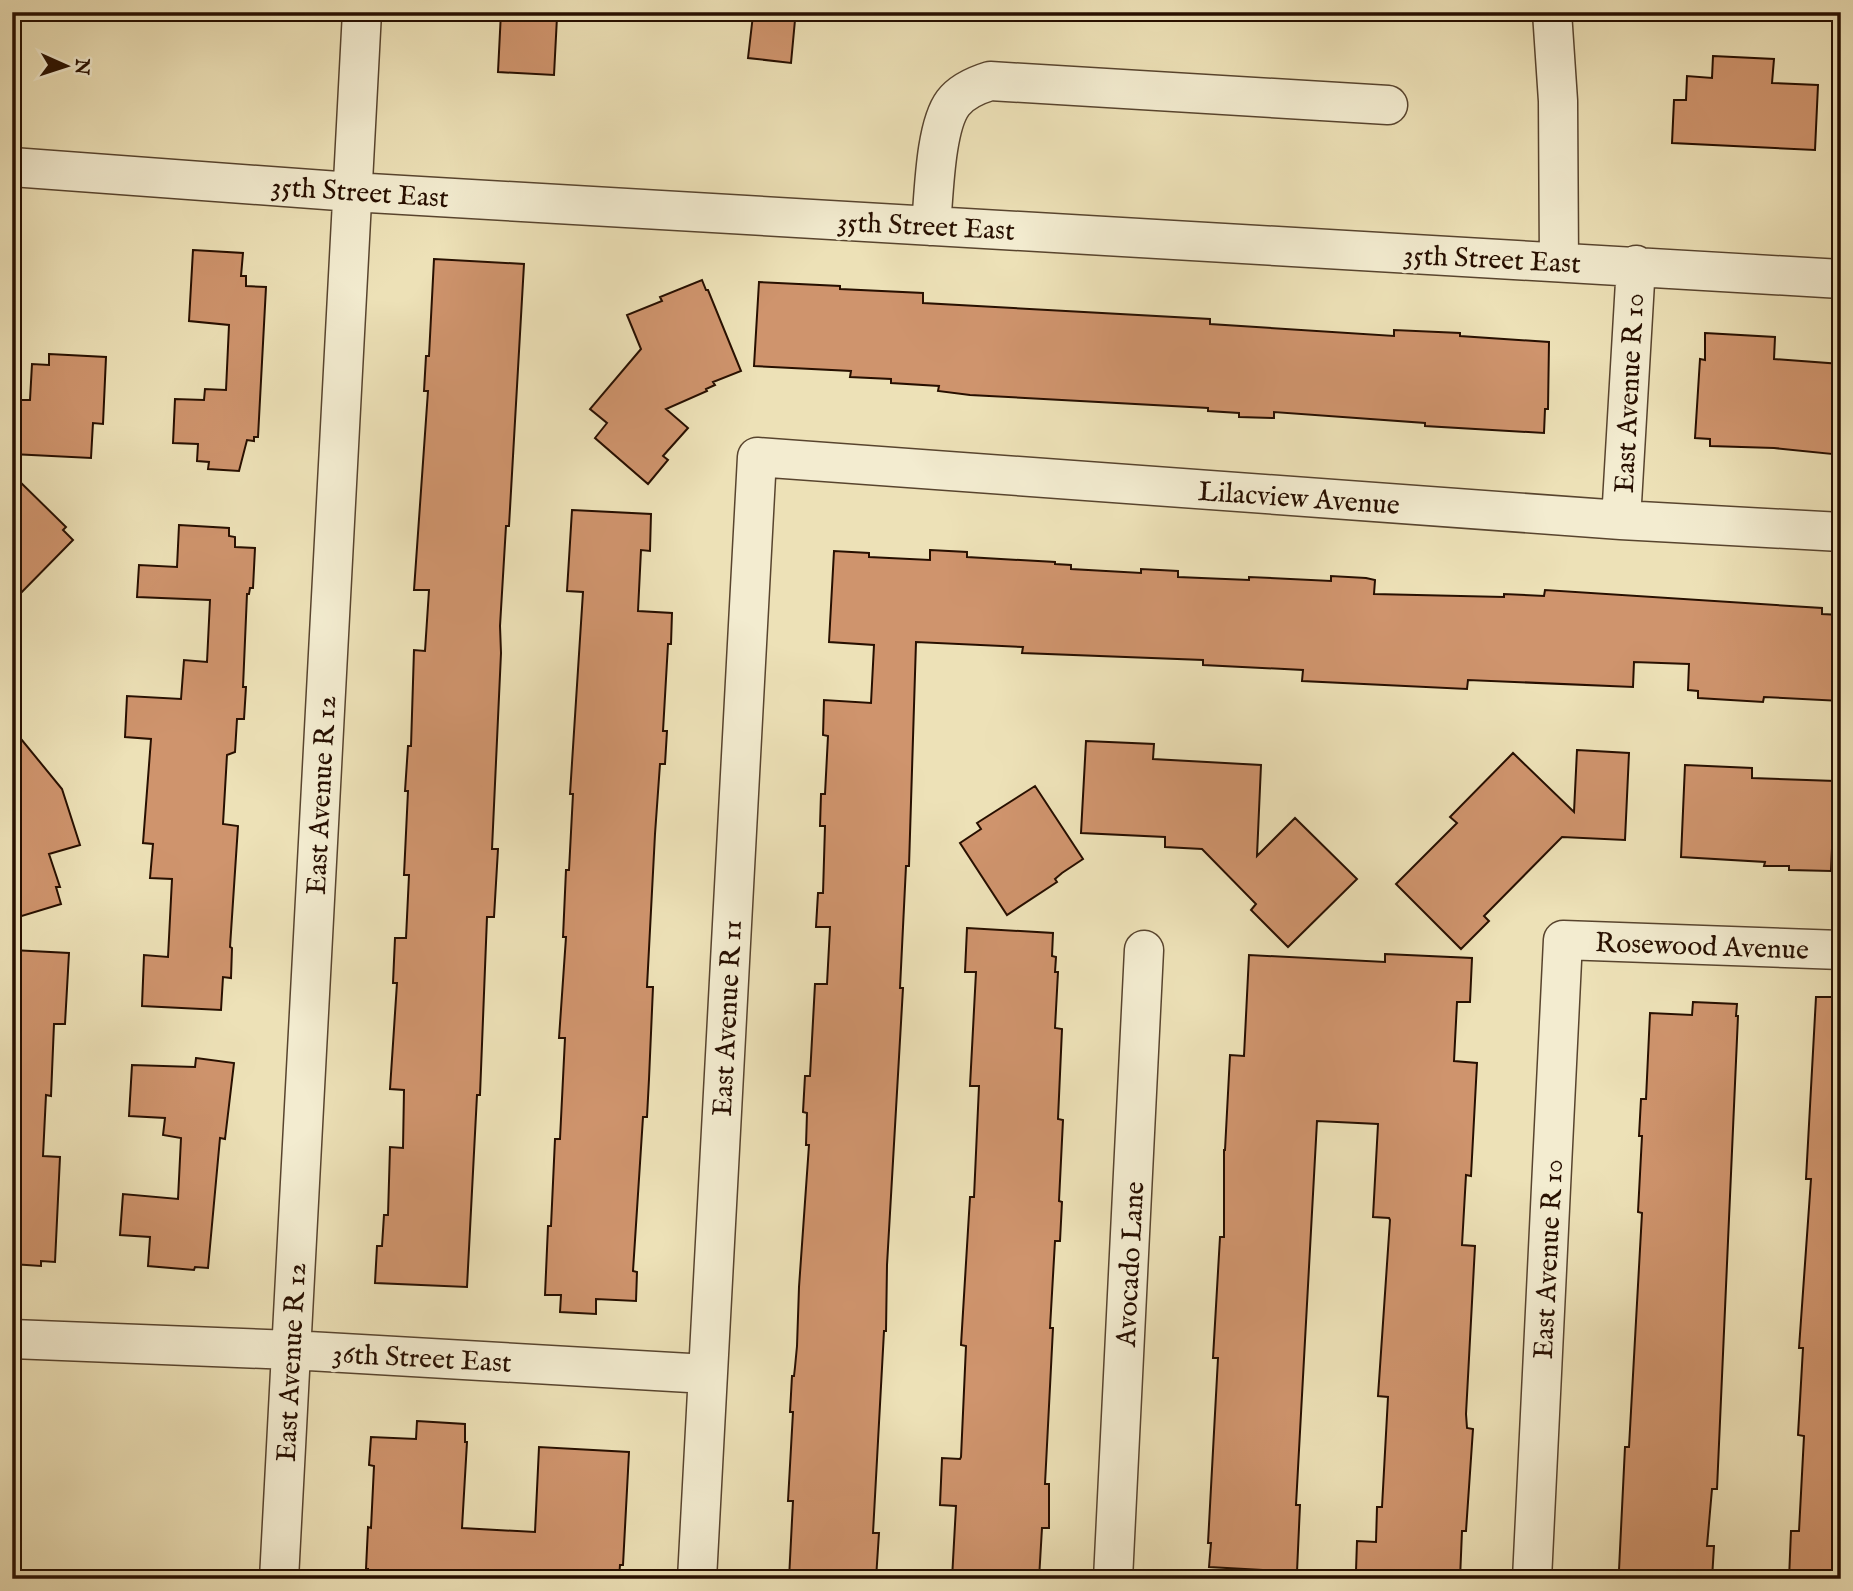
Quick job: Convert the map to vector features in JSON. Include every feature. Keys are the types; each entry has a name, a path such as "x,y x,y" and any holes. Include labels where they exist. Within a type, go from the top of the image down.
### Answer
{"street":[{"name":"East Avenue R 12","path":"279,1579 362,12"},
{"path":"1552,12 1558,100 1559,262"},
{"path":"930,226 942,126 954,102 973,87 990,81 1388,105"},
{"name":"35th Street East","path":"12,167 352,192 1841,279"},
{"name":"East Avenue R 10","path":"1621,520 1636,265"},
{"name":"Lilacview Avenue","path":"757,457 1621,520 1841,532"},
{"name":"East Avenue R 11","path":"697,1579 757,457"},
{"name":"East Avenue R 10","path":"1532,1579 1563,940"},
{"name":"Rosewood Avenue","path":"1563,940 1841,950"},
{"name":"Avocado Lane","path":"1113,1579 1144,950"},
{"name":"36th Street East","path":"12,1339 291,1350 707,1374"}],"building":[{"path":"501,12 554,12 554,17 557,17 554,75 498,72"},
{"path":"753,15 795,20 791,63 748,58"},
{"path":"1713,56 1774,59 1772,83 1818,85 1815,150 1672,143 1674,100 1686,100 1687,76 1712,78"},
{"path":"193,250 243,253 241,276 246,276 246,286 266,287 258,437 254,437 254,441 247,440 239,471 208,469 209,462 197,461 198,444 173,443 175,399 204,400 205,389 226,390 229,325 189,321"},
{"path":"434,259 524,264 509,526 506,526 500,626 492,849 498,849 494,917 487,917 480,1095 477,1095 467,1287 375,1283 377,1246 382,1246 384,1215 388,1215 390,1147 403,1148 404,1090 390,1089 397,983 393,983 395,938 406,938 409,875 404,875 408,791 405,791 408,746 411,746 414,650 425,651 429,590 414,590 428,391 424,391 426,356 429,356"},
{"path":"702,280 741,371 713,382 715,385 706,389 707,391 666,409 688,428 663,456 668,460 648,484 595,438 607,423 590,409 641,349 627,315 662,301 660,297"},
{"path":"759,282 923,293 923,303 1210,319 1210,324 1394,336 1394,330 1460,333 1460,336 1549,342 1548,409 1545,409 1544,433 1425,426 1425,423 1274,412 1274,418 1239,417 1239,413 1208,411 1208,408 970,395 938,391 939,386 891,383 891,379 850,377 851,371 754,366"},
{"path":"1705,333 1775,337 1774,359 1841,364 1841,450 1832,450 1832,454 1774,448 1710,446 1710,439 1695,438 1700,359 1705,360"},
{"path":"49,354 106,357 103,424 93,423 91,458 12,454 12,400 30,400 32,364 49,365"},
{"path":"12,474 66,527 63,530 73,540 12,602"},
{"path":"572,510 651,514 650,551 641,550 638,611 672,613 663,731 667,731 665,764 660,764 655,834 647,987 653,987 647,1117 643,1117 633,1271 637,1272 636,1301 596,1299 596,1314 560,1312 561,1295 545,1295 555,1139 560,1139 565,1038 559,1038 566,937 563,937 566,870 569,870 573,794 570,794 583,592 567,591"},
{"path":"179,525 229,528 229,536 235,537 235,547 255,548 253,588 250,588 247,594 244,719 237,719 235,752 227,755 223,824 238,826 230,947 231,978 223,977 221,1010 142,1006 144,955 168,957 172,879 150,878 153,844 143,843 151,739 125,737 127,696 181,699 184,660 207,662 210,600 137,597 139,565 177,567"},
{"path":"930,550 967,552 967,557 1055,562 1071,565 1071,569 1141,573 1141,569 1178,571 1178,577 1331,581 1331,576 1366,578 1375,580 1374,594 1504,597 1504,594 1544,596 1545,590 1822,608 1822,614 1841,615 1841,701 1764,697 1763,702 1698,698 1698,691 1688,690 1689,664 1634,662 1633,687 1468,680 1467,689 1302,681 1303,670 1203,665 1203,660 1022,653 1023,647 916,642 909,866 906,866 900,988 903,988 873,1533 879,1533 876,1579 789,1579 793,1501 788,1501 793,1412 790,1412 797,1346 809,1145 806,1145 807,1113 803,1112 805,1076 810,1076 815,984 827,984 830,927 816,927 818,893 823,893 825,826 820,826 821,794 825,794 828,736 823,735 824,700 871,703 874,645 829,642 834,551 869,553 869,557 930,560"},
{"path":"12,728 62,789 80,845 49,854 60,887 56,887 61,904 12,919"},
{"path":"1086,741 1154,744 1153,759 1261,765 1257,856 1295,818 1357,879 1288,947 1251,910 1256,904 1202,849 1165,847 1165,837 1081,833"},
{"path":"1577,750 1629,753 1625,840 1562,837 1484,916 1489,921 1461,949 1396,884 1457,823 1450,817 1513,753 1574,812"},
{"path":"1685,765 1752,768 1752,778 1835,781 1831,871 1789,870 1789,866 1764,866 1765,862 1681,857"},
{"path":"1035,786 1083,859 1055,879 1057,882 1007,915 960,843 981,829 977,823"},
{"path":"967,928 1053,933 1052,956 1056,957 1055,972 1058,972 1055,1028 1062,1029 1058,1119 1063,1120 1059,1201 1062,1202 1060,1241 1055,1241 1050,1328 1053,1328 1045,1484 1049,1484 1049,1528 1042,1528 1039,1579 952,1579 956,1506 940,1505 942,1458 961,1457 966,1346 961,1345 970,1197 974,1197 979,1086 970,1086 976,972 965,972"},
{"path":"12,950 69,953 65,1024 54,1024 51,1096 46,1095 43,1156 60,1157 55,1262 41,1261 41,1266 12,1264"},
{"path":"1385,954 1472,958 1470,1002 1457,1002 1454,1061 1477,1063 1471,1176 1466,1175 1462,1245 1475,1246 1466,1414 1467,1428 1473,1429 1466,1531 1462,1531 1460,1579 1374,1575 1374,1572 1356,1571 1357,1541 1376,1542 1377,1507 1382,1507 1388,1397 1378,1396 1390,1220 1373,1217 1378,1124 1317,1121 1296,1505 1300,1505 1297,1572 1209,1567 1218,1358 1213,1358 1220,1237 1224,1237 1224,1150 1230,1055 1244,1056 1249,955 1385,962"},
{"path":"1816,997 1841,997 1841,1579 1789,1579 1791,1531 1799,1531 1804,1436 1798,1435 1803,1348 1799,1348 1811,1179 1806,1179"},
{"path":"1693,1002 1737,1004 1738,1016 1717,1489 1712,1489 1707,1546 1714,1546 1712,1579 1622,1579 1622,1570 1619,1570 1625,1447 1629,1447 1642,1213 1638,1212 1642,1136 1639,1136 1641,1099 1646,1099 1650,1013 1692,1015"},
{"path":"196,1058 234,1063 225,1139 220,1138 208,1268 195,1267 194,1270 148,1266 150,1237 120,1235 123,1194 178,1199 181,1138 163,1135 165,1118 129,1116 132,1065 195,1067"},
{"path":"417,1421 465,1424 467,1442 462,1528 535,1532 539,1447 629,1452 623,1565 620,1565 619,1579 532,1579 532,1574 457,1570 456,1579 368,1579 368,1527 371,1528 374,1466 369,1465 371,1437 416,1439"}]}
